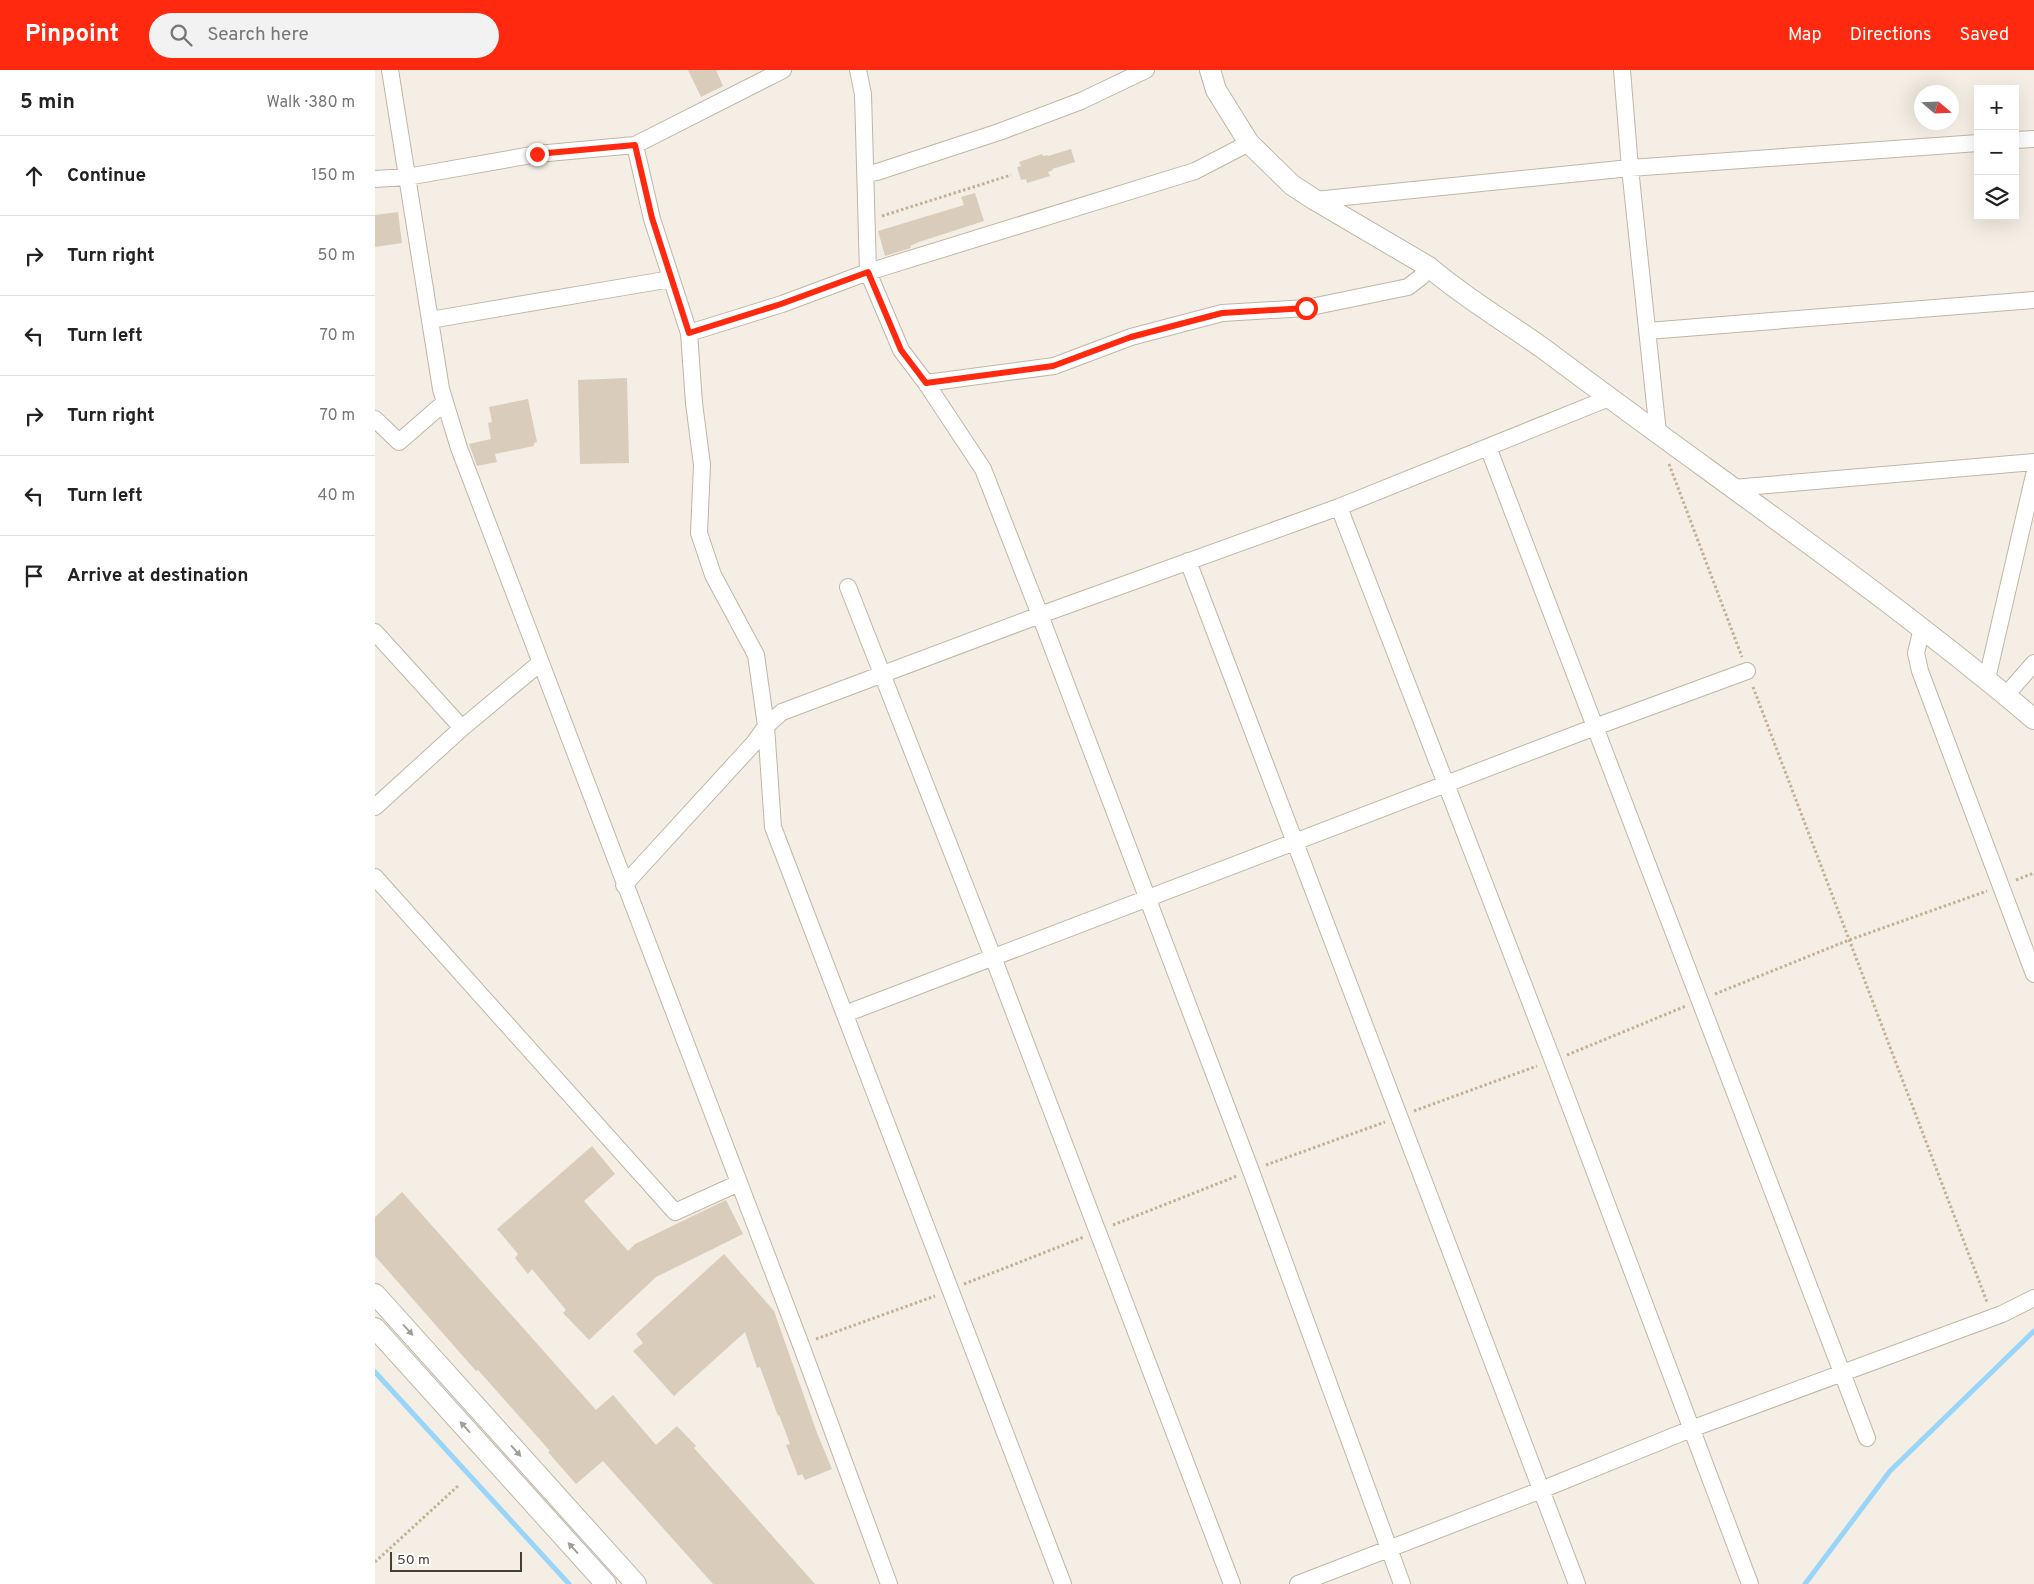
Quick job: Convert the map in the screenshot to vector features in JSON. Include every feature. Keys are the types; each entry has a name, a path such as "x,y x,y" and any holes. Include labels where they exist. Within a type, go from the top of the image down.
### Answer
{"street":[{"path":"390,70 441,389 459,448 624,885 801,1345 889,1584"},
{"path":"375,180 537,154 635,145 783,70"},
{"path":"858,70 863,94 868,272 901,350 926,383 983,469 1041,615 1247,1162 1403,1584"},
{"path":"866,174 999,132 1081,101 1147,70"},
{"path":"1211,70 1215,90 1249,143 1291,185 1429,267 1443,279 1525,335 1922,628 2034,719"},
{"path":"1622,70 1630,168 1658,433"},
{"path":"2019,140 2034,138"},
{"path":"689,333 781,304 868,272 1195,171 1249,143"},
{"path":"1315,200 1630,168 1974,143"},
{"path":"635,145 652,218 689,333 694,403 702,466 699,533 713,575 757,655 766,726 773,827 1063,1584"},
{"path":"926,383 1053,366 1131,337 1222,313 1306,308 1408,287 1421,278 1429,267"},
{"path":"430,320 671,279"},
{"path":"1648,331 2034,300"},
{"path":"624,885 754,743 766,726 782,712 1041,615 1339,507 1609,398"},
{"path":"375,419 399,442 445,402"},
{"path":"1489,447 1867,1438"},
{"path":"1733,488 2034,462"},
{"path":"1987,679 2030,515 2034,475"},
{"path":"1339,507 1750,1584"},
{"path":"1189,561 1577,1584"},
{"path":"848,587 993,957 1232,1584"},
{"path":"1922,628 1915,654 1919,670 2034,974"},
{"path":"375,632 462,728"},
{"path":"375,807 462,728 540,663"},
{"path":"2006,695 2034,663"},
{"path":"845,1014 1147,897 1747,671"},
{"path":"375,877 675,1212 739,1183"},
{"path":"375,1294 636,1584"},
{"path":"1298,1584 1541,1490 1691,1429 1993,1318 2034,1298"},
{"path":"375,1328 606,1584"}],"path":[{"path":"867,221 1011,175"},
{"path":"1658,433 1993,1318"},
{"path":"1849,940 2001,886"},
{"path":"801,1345 950,1290"},
{"path":"375,1562 459,1485"}],"building":[{"path":"688,70 716,70 723,86 701,97"},
{"path":"1071,149 1075,162 1052,169 1048,172 1050,176 1027,183 1026,179 1021,180 1017,167 1021,166 1019,162 1042,154 1043,156 1048,156"},
{"path":"975,193 984,221 919,242 910,246 911,248 885,256 878,231 964,205 961,197"},
{"path":"398,212 402,243 375,247 375,215"},
{"path":"627,378 629,463 580,464 578,380"},
{"path":"528,399 537,442 534,443 534,446 495,454 497,462 477,466 469,444 491,439 488,423 492,422 489,407"},
{"path":"592,1146 615,1174 584,1201 628,1251 635,1244 726,1200 743,1234 656,1277 589,1340 563,1313 566,1310 532,1269 528,1274 515,1258 518,1254 497,1229"},
{"path":"402,1192 596,1410 613,1395 656,1445 677,1426 696,1446 694,1448 815,1584 713,1584 603,1461 576,1484 548,1452 550,1451 478,1370 476,1371 375,1256 375,1217"},
{"path":"724,1254 774,1311 817,1433 832,1469 805,1480 802,1474 798,1476 786,1445 790,1444 760,1367 757,1368 745,1332 674,1396 633,1351 643,1343 636,1334"}],"waterway":[{"path":"1805,1584 1890,1471 2034,1331"},
{"path":"375,1372 569,1584"}],"route":[{"path":"537,154 635,145 652,218 689,333 781,304 868,272 901,350 926,383 1019,369 1053,366 1131,337 1222,313 1306,308"}]}
